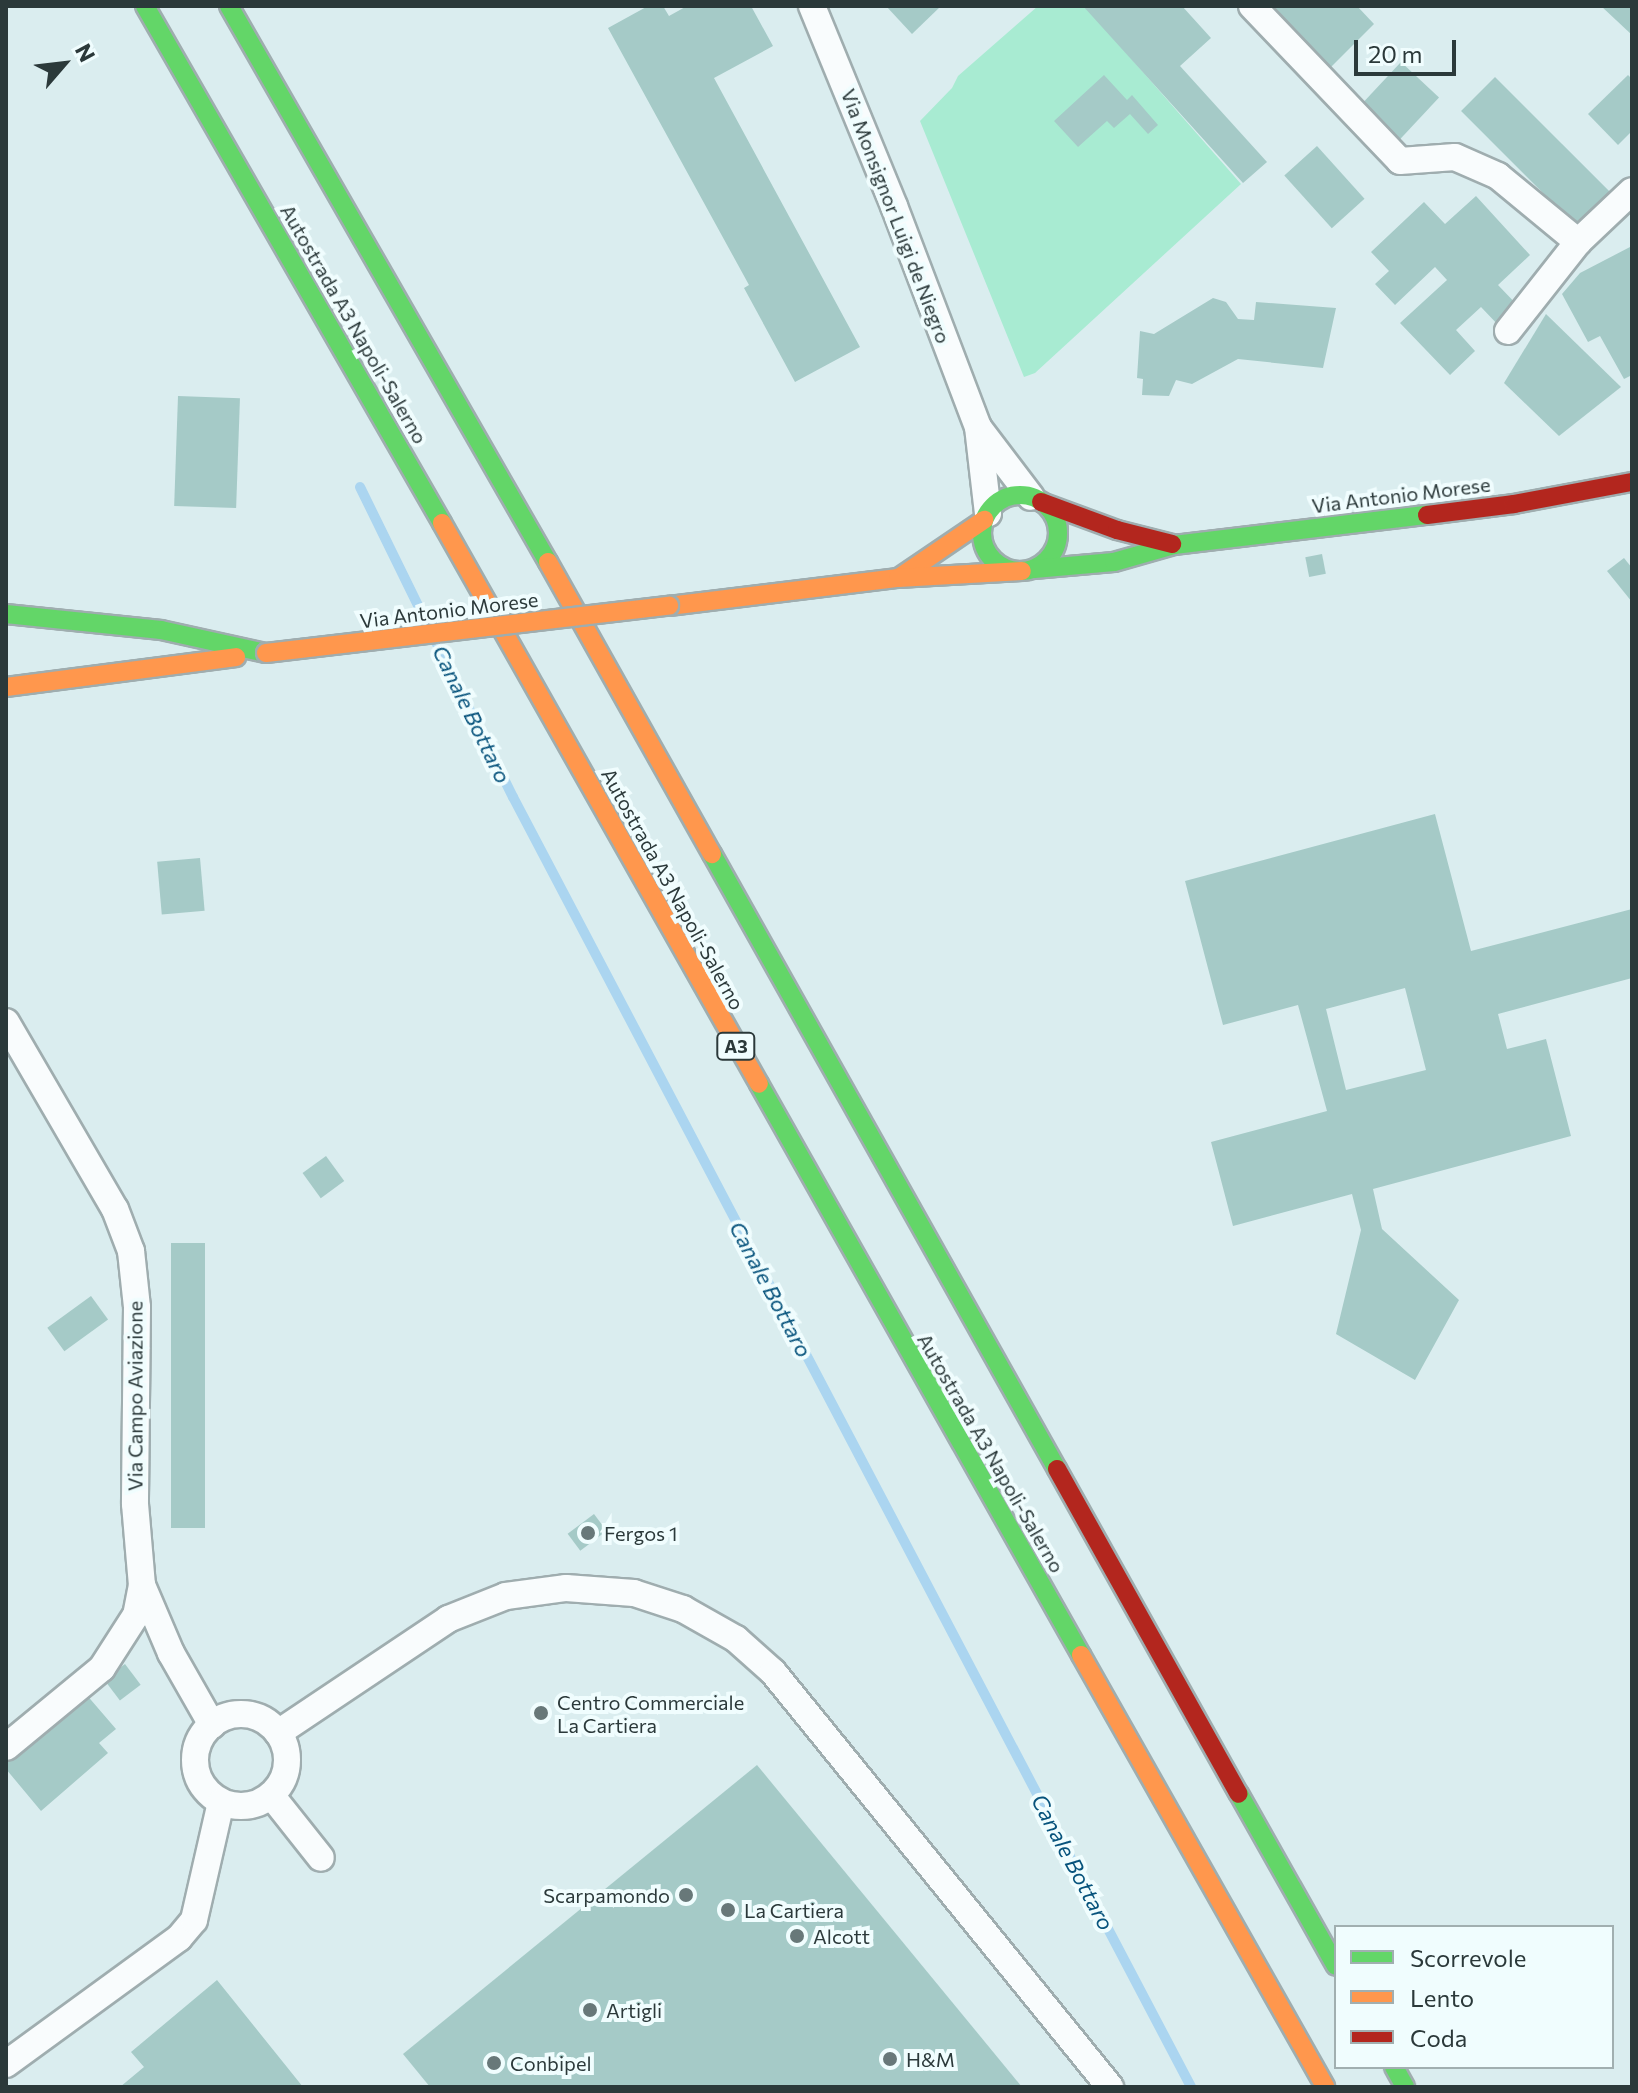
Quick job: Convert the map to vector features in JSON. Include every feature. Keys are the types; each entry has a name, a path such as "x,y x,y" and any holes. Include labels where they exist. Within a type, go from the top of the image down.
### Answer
{"main road":[{"name":"Autostrada A3 Napoli-Salerno","path":"145,6 429,499 1325,2087"},
{"path":"229,6 486,451 1334,1962"},
{"name":"Via Antonio Morese","path":"6,687 898,578 1114,562 1174,545 1514,504 1632,482"},
{"name":"Via Antonio Morese","path":"898,578 1009,497 1036,500 1117,530 1174,545"},
{"path":"986,516 982,532 989,555 1009,570 1028,570 1052,554 1058,532 1049,510 1036,500"},
{"path":"6,614 161,630 266,653"},
{"path":"1395,2069 1405,2087"}],"street":[{"name":"Via Monsignor Luigi de Niegro","path":"812,6 894,206 978,427"},
{"path":"1252,6 1400,161 1455,157 1498,176 1578,242"},
{"path":"1508,331 1578,242 1632,191"},
{"path":"978,427 1036,500"},
{"path":"978,427 986,516"},
{"name":"Via Campo Aviazione","path":"6,1022 115,1209 131,1251 137,1307 135,1504 142,1585 136,1615 102,1668 6,1747"},
{"path":"142,1585 171,1653 212,1725"},
{"path":"278,1733 448,1619 506,1596 566,1588 634,1593 683,1609 736,1639 773,1672 1110,2087"},
{"path":"239,1714 267,1722 278,1733 287,1761 284,1775 271,1795 251,1805 221,1802 199,1780 195,1765 202,1735 212,1725 239,1714"},
{"path":"271,1795 321,1858"},
{"path":"6,2064 179,1938 194,1920 221,1802"}],"green space":[{"path":"1038,6 1085,6 1241,184 1035,373 1024,377 920,121 952,88 958,76"}],"building":[{"path":"648,6 663,6 669,16 687,6 751,6 773,46 714,78 860,347 795,382 744,288 749,285 608,28"},
{"path":"886,6 941,6 912,34"},
{"path":"1083,6 1182,6 1211,38 1180,66 1267,162 1243,183"},
{"path":"1263,6 1357,6 1374,24 1327,71"},
{"path":"1601,6 1632,6 1632,35"},
{"path":"1401,62 1439,97 1397,143 1359,107"},
{"path":"1104,75 1127,100 1132,95 1158,125 1148,134 1130,114 1114,128 1107,121 1078,147 1054,121"},
{"path":"1628,75 1632,79 1632,131 1618,145 1588,114"},
{"path":"1495,77 1617,199 1583,233 1461,111"},
{"path":"1317,146 1365,199 1332,228 1284,175"},
{"path":"1476,196 1530,255 1498,285 1521,309 1501,328 1481,307 1456,330 1475,351 1450,375 1400,323 1447,280 1435,267 1395,305 1375,284 1389,271 1371,252 1424,202 1445,224"},
{"path":"1630,247 1632,375 1624,379 1600,336 1588,342 1562,294 1580,273"},
{"path":"1213,298 1226,302 1238,319 1254,320 1256,302 1336,308 1323,368 1238,359 1192,384 1176,380 1169,396 1142,395 1143,379 1137,378 1140,331 1154,334"},
{"path":"1546,314 1621,387 1559,436 1504,383"},
{"path":"178,396 240,398 236,508 174,506"},
{"path":"1322,554 1326,574 1309,577 1305,557"},
{"path":"1624,558 1632,568 1632,602 1607,571"},
{"path":"1435,814 1471,951 1632,909 1632,978 1498,1014 1507,1049 1546,1039 1571,1136 1373,1189 1382,1229 1459,1300 1415,1380 1336,1334 1361,1230 1352,1194 1233,1226 1211,1142 1327,1111 1298,1005 1223,1025 1185,881","holes":["1405,988 1426,1070 1346,1090 1326,1009"]},
{"path":"200,858 205,911 162,915 157,862"},
{"path":"326,1156 344,1181 321,1198 303,1173"},
{"path":"171,1243 205,1243 205,1528 171,1528"},
{"path":"91,1296 108,1319 64,1351 47,1328"},
{"name":"Fergos 1","path":"594,1514 607,1531 580,1551 568,1534"},
{"path":"125,1664 141,1685 120,1700 104,1680"},
{"path":"85,1693 116,1729 99,1743 108,1753 41,1811 6,1769 6,1761"},
{"name":"La Cartiera","path":"757,1765 1022,2087 430,2087 403,2054"},
{"path":"217,1980 303,2087 120,2087 144,2067 131,2052"}],"waterway":[{"name":"Canale Bottaro","path":"360,487 429,628"},
{"name":"Canale Bottaro","path":"436,642 513,797 1191,2087"}],"traffic: fast":[{"path":"145,6 442,523"},
{"path":"229,6 548,562"},
{"path":"1020,495 1034,498 1047,506 1055,519 1058,533 1055,547 1047,560 1034,568 1020,571 1006,568 993,560 985,547 982,533 985,519 993,506 1006,498 1020,495"},
{"path":"1034,569 1114,562 1174,545 1427,515"},
{"path":"6,614 161,630 266,653"},
{"path":"712,854 1057,1469"},
{"path":"759,1084 1081,1655"},
{"path":"1239,1794 1334,1962"},
{"path":"1395,2069 1405,2087"}],"traffic: slow":[{"path":"900,577 984,520"},
{"path":"442,523 759,1084"},
{"path":"548,562 712,854"},
{"path":"669,606 898,578 1022,571"},
{"path":"266,653 669,606"},
{"path":"6,687 236,657"},
{"path":"1081,1655 1325,2087"}],"traffic: jam":[{"path":"1427,515 1514,504 1632,482"},
{"path":"1041,502 1117,530 1172,544"},
{"path":"1057,1469 1239,1794"}],"place":[{"name":"Fergos 1","path":"588,1533"},
{"name":"Centro Commerciale La Cartiera","path":"541,1713"},
{"name":"Scarpamondo","path":"686,1895"},
{"name":"La Cartiera","path":"728,1910"},
{"name":"Alcott","path":"797,1936"},
{"name":"Artigli","path":"590,2010"},
{"name":"H&M","path":"890,2059"},
{"name":"Conbipel","path":"494,2063"}]}
